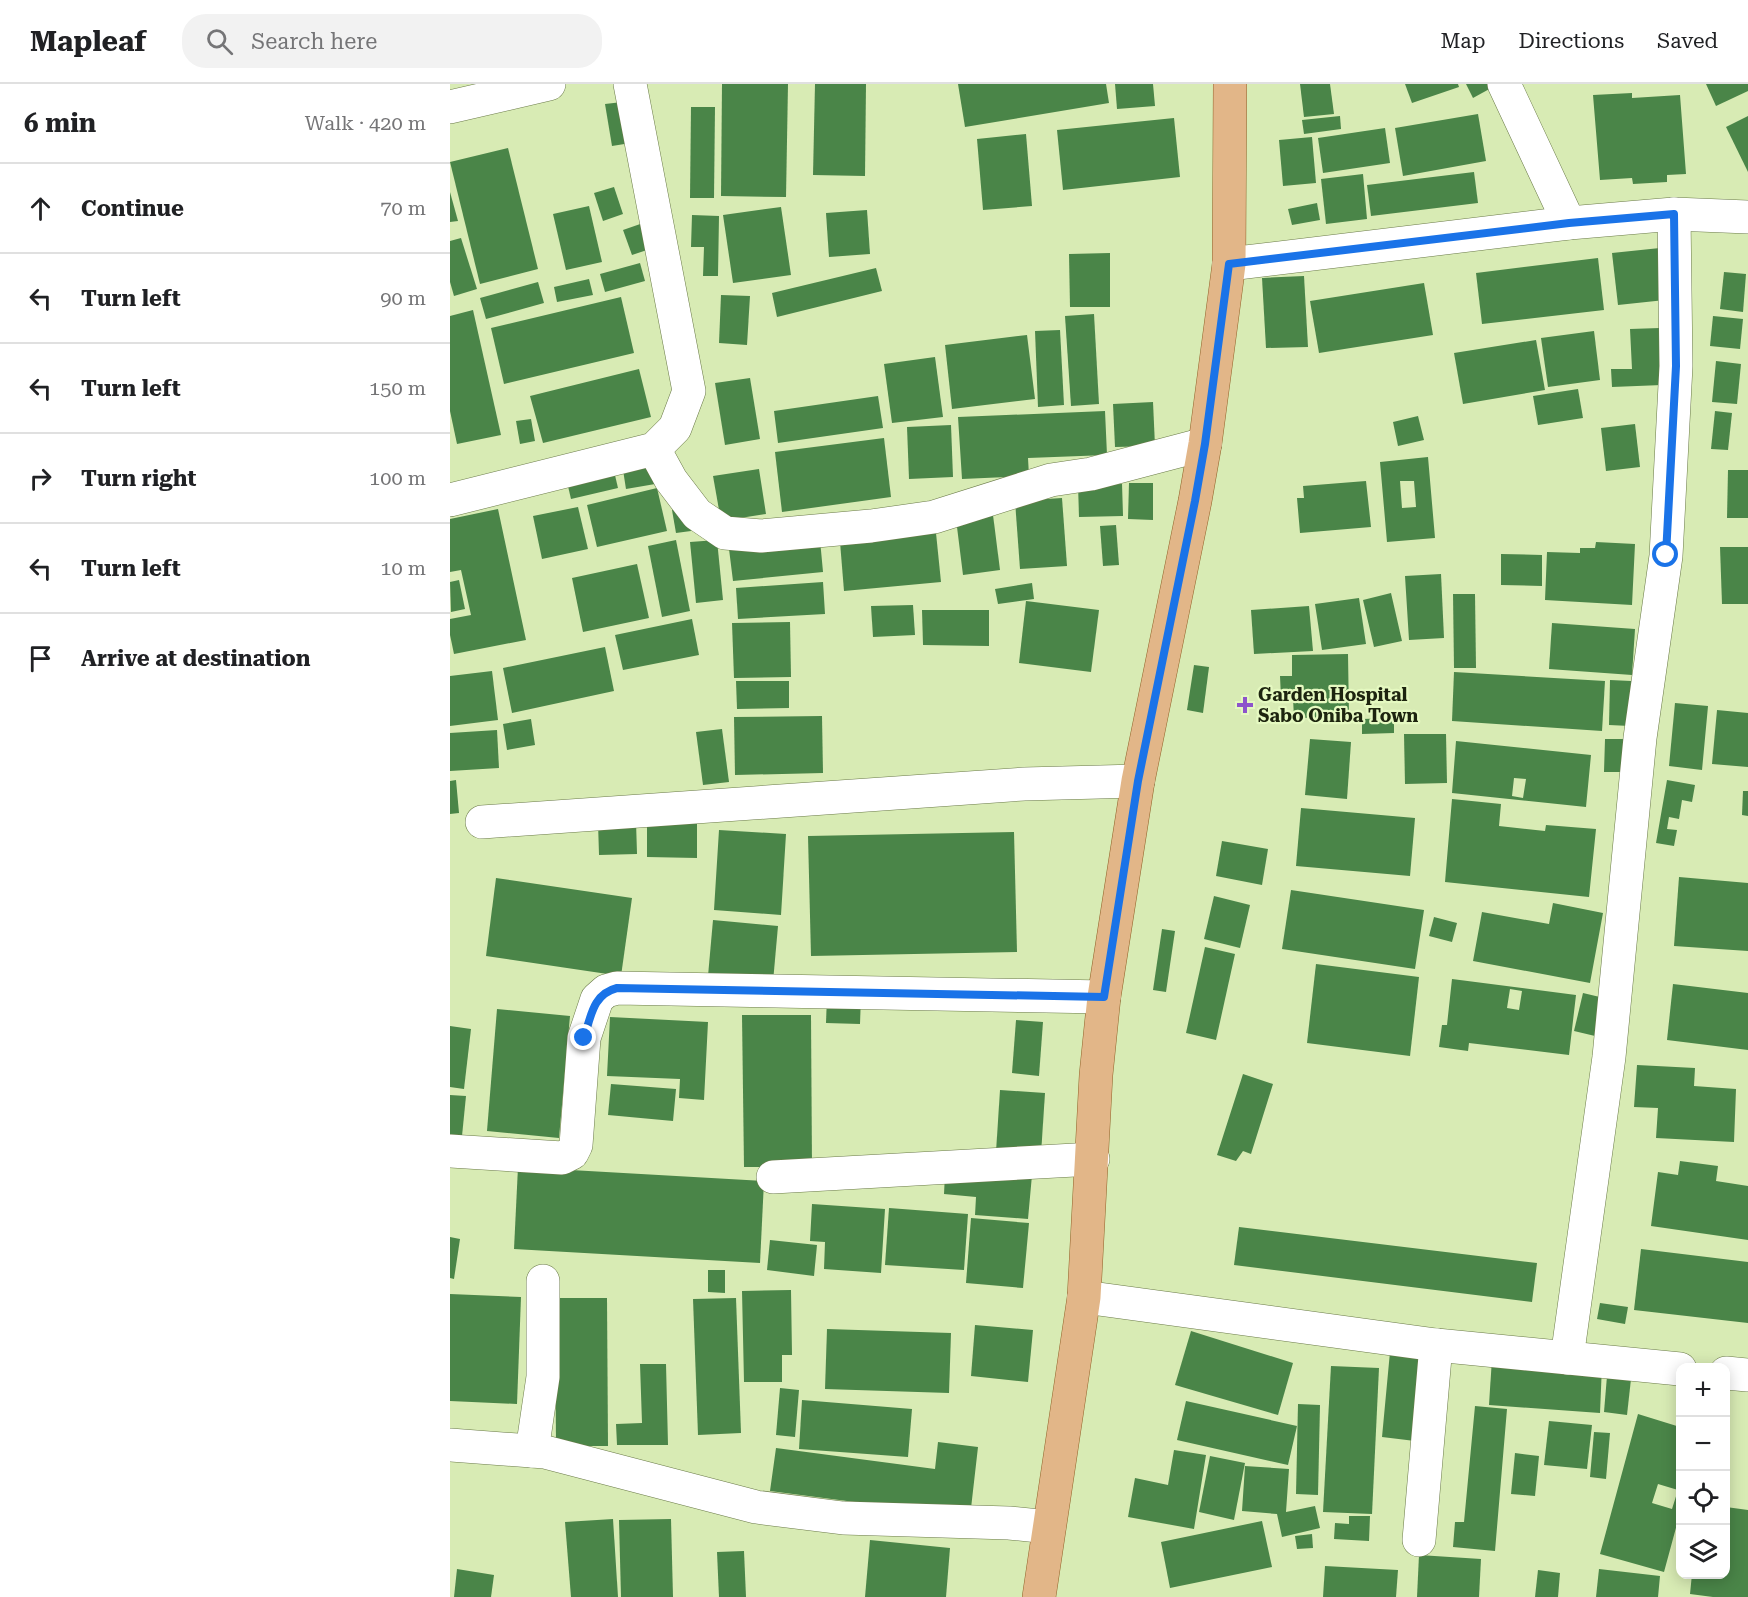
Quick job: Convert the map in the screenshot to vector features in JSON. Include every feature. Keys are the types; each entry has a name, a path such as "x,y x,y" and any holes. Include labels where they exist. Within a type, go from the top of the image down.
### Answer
{"main road":[{"path":"1039,1597 1084,1297 1096,1075 1104,997 1138,781 1205,444 1229,264 1230,84"}],"street":[{"path":"450,107 549,84"},
{"path":"450,500 654,449 675,428 689,391 630,84"},
{"path":"1504,84 1569,223"},
{"path":"1229,264 1569,223 1674,214 1748,217"},
{"path":"1567,1358 1609,1057 1640,738 1666,555 1676,366 1674,214"},
{"path":"654,449 671,480 697,514 726,533 761,536 871,526 934,517 1050,480 1091,474 1205,444"},
{"path":"482,822 1024,784 1138,781"},
{"path":"450,1151 562,1158 572,1153 576,1145 584,1038 597,999 606,991 617,988 1104,997"},
{"path":"774,1177 1093,1159"},
{"path":"532,1451 543,1377 543,1281"},
{"path":"1084,1297 1436,1345 1676,1369"},
{"path":"1419,1540 1436,1345"},
{"path":"1730,1373 1748,1375"},
{"path":"450,1445 545,1452 756,1507 843,1518 1009,1523 1049,1527"}],"building":[{"path":"722,84 788,84 786,197 721,196"},
{"path":"815,84 866,84 865,176 813,175"},
{"path":"958,84 1106,84 1109,103 965,127"},
{"path":"1115,84 1153,84 1155,106 1117,109"},
{"path":"1300,84 1330,84 1334,114 1304,117"},
{"path":"1405,84 1458,84 1459,87 1412,103"},
{"path":"1466,84 1491,84 1493,87 1473,98"},
{"path":"1706,84 1748,84 1748,91 1716,106"},
{"path":"1632,93 1632,98 1680,95 1686,174 1667,175 1667,182 1633,184 1632,178 1600,180 1593,95"},
{"path":"631,101 637,142 612,146 605,104"},
{"path":"691,107 715,107 714,198 690,198"},
{"path":"1478,114 1486,161 1403,176 1395,128"},
{"path":"1340,116 1341,129 1304,134 1302,120"},
{"path":"1748,116 1748,172 1726,127"},
{"path":"1174,118 1180,177 1063,190 1057,130"},
{"path":"1385,128 1390,163 1323,173 1318,138"},
{"path":"1026,134 1032,206 983,210 977,139"},
{"path":"1312,137 1316,183 1283,186 1279,140"},
{"path":"508,148 538,269 480,284 450,162"},
{"path":"1474,172 1478,203 1371,216 1367,185"},
{"path":"1363,174 1367,219 1326,224 1321,179"},
{"path":"614,187 623,214 603,221 594,193"},
{"path":"450,192 458,221 450,222"},
{"path":"1317,203 1320,220 1292,225 1288,209"},
{"path":"589,206 602,262 566,270 553,214"},
{"path":"781,207 791,275 733,283 723,215"},
{"path":"867,210 870,254 829,257 826,213"},
{"path":"692,215 719,216 718,276 703,276 704,247 691,247"},
{"path":"646,222 656,247 632,255 623,230"},
{"path":"461,238 477,289 454,296 450,282 450,241"},
{"path":"1660,248 1665,300 1618,305 1612,253"},
{"path":"1110,253 1110,307 1070,307 1069,254"},
{"path":"1598,258 1604,310 1482,324 1476,273"},
{"path":"640,263 645,281 605,292 600,274"},
{"path":"876,268 882,291 777,317 772,293"},
{"path":"1724,272 1746,274 1743,312 1720,309"},
{"path":"1304,276 1308,347 1266,348 1262,278"},
{"path":"589,279 593,295 557,302 554,287"},
{"path":"538,282 544,303 486,319 480,298"},
{"path":"1424,283 1433,335 1319,353 1310,301"},
{"path":"721,295 750,296 747,345 719,343"},
{"path":"621,297 634,353 504,384 491,328"},
{"path":"473,310 501,435 457,444 450,411 450,316"},
{"path":"1094,314 1099,404 1071,406 1065,316"},
{"path":"1713,316 1743,319 1740,349 1710,346"},
{"path":"1660,328 1662,385 1612,387 1611,369 1632,369 1630,329"},
{"path":"1060,330 1064,405 1038,407 1035,331"},
{"path":"1594,331 1600,380 1548,387 1541,338"},
{"path":"1027,335 1035,399 952,409 945,345"},
{"path":"1536,340 1545,390 1463,404 1454,353"},
{"path":"935,357 943,417 892,423 884,364"},
{"path":"1716,361 1741,364 1737,404 1712,402"},
{"path":"639,369 651,417 543,443 530,396"},
{"path":"750,378 760,439 725,445 715,383"},
{"path":"1578,389 1583,418 1538,425 1533,396"},
{"path":"878,396 883,428 778,443 774,411"},
{"path":"1153,402 1155,446 1115,447 1113,404"},
{"path":"1105,411 1107,455 1028,458 1029,476 962,479 958,417"},
{"path":"1715,411 1732,413 1728,450 1711,449"},
{"path":"1418,416 1424,440 1398,446 1393,422"},
{"path":"531,419 535,441 520,444 516,421"},
{"path":"1635,424 1640,467 1606,471 1601,428"},
{"path":"951,425 953,477 909,479 907,427"},
{"path":"884,438 891,497 782,512 775,452"},
{"path":"1428,457 1435,538 1387,542 1380,462","holes":["1400,481 1414,481 1416,507 1402,508"]},
{"path":"658,463 661,483 626,489 623,470"},
{"path":"759,469 766,514 721,521 713,476"},
{"path":"1728,470 1748,470 1748,518 1727,518"},
{"path":"614,471 618,488 571,499 567,482"},
{"path":"1366,481 1371,527 1300,533 1297,498 1304,498 1303,486"},
{"path":"1129,483 1153,483 1153,520 1128,519"},
{"path":"1122,484 1123,516 1079,517 1078,485"},
{"path":"657,488 667,531 597,547 587,505"},
{"path":"1062,498 1067,566 1020,569 1015,501"},
{"path":"578,507 588,549 542,559 533,516"},
{"path":"992,507 1000,570 963,575 955,511"},
{"path":"687,508 691,531 676,533 672,510"},
{"path":"498,509 526,640 454,654 450,635 450,619 471,615 461,570 450,572 450,519"},
{"path":"1116,525 1119,565 1103,566 1100,526"},
{"path":"936,533 941,582 844,591 840,542"},
{"path":"676,540 690,611 662,617 648,546"},
{"path":"717,540 723,600 696,603 690,542"},
{"path":"820,540 823,572 733,581 729,549"},
{"path":"1596,542 1635,544 1632,605 1545,600 1547,552 1580,553 1580,548 1595,548"},
{"path":"1720,547 1748,547 1748,604 1722,604"},
{"path":"1501,554 1542,555 1542,586 1501,585"},
{"path":"637,564 649,618 583,632 572,578"},
{"path":"1441,574 1444,638 1409,640 1405,576"},
{"path":"459,580 465,609 451,612 450,582"},
{"path":"823,582 825,614 738,619 736,588"},
{"path":"1032,583 1034,599 998,604 995,589"},
{"path":"1391,593 1402,641 1374,647 1363,600"},
{"path":"1453,594 1475,594 1476,668 1454,668"},
{"path":"1359,598 1366,644 1322,650 1315,604"},
{"path":"1026,601 1099,610 1091,672 1019,663"},
{"path":"913,605 915,635 873,637 871,606"},
{"path":"1309,606 1313,651 1254,654 1251,610"},
{"path":"922,610 989,610 989,646 923,645"},
{"path":"692,619 699,655 623,670 615,635"},
{"path":"790,622 791,677 734,678 732,623"},
{"path":"1552,623 1635,629 1632,675 1549,669"},
{"path":"605,647 614,691 512,713 503,668"},
{"path":"1348,654 1349,717 1294,718 1293,698 1281,698 1280,676 1292,676 1292,655"},
{"path":"1194,665 1209,667 1203,713 1187,710"},
{"path":"492,671 498,720 450,726 450,676"},
{"path":"1454,672 1605,681 1602,731 1452,721"},
{"path":"1610,680 1631,681 1630,726 1609,725"},
{"path":"736,681 789,681 789,708 737,709"},
{"path":"1675,703 1708,706 1702,770 1669,766"},
{"path":"1717,710 1748,713 1748,767 1712,764"},
{"path":"822,716 823,773 735,775 734,717"},
{"path":"1394,718 1394,733 1362,734 1362,719"},
{"path":"531,719 535,745 507,750 503,724"},
{"path":"722,729 729,782 703,785 696,732"},
{"path":"497,730 499,768 450,771 450,733"},
{"path":"1404,734 1446,734 1447,783 1405,784"},
{"path":"1310,739 1351,742 1347,799 1305,795"},
{"path":"1605,739 1626,739 1626,772 1604,772"},
{"path":"1456,741 1591,755 1586,807 1452,793","holes":["1514,778 1526,779 1523,798 1512,796"]},
{"path":"456,780 459,813 450,814 450,781"},
{"path":"1667,780 1695,785 1692,802 1682,800 1679,819 1669,817 1667,829 1677,830 1674,846 1656,843"},
{"path":"1743,791 1748,791 1748,816 1742,815"},
{"path":"1452,799 1501,804 1499,826 1545,831 1546,825 1596,829 1589,897 1445,882"},
{"path":"1301,808 1415,818 1410,876 1296,866"},
{"path":"647,814 697,815 697,858 647,857"},
{"path":"636,822 637,854 599,855 598,823"},
{"path":"719,830 786,834 781,915 714,910"},
{"path":"1014,832 1017,952 811,956 808,836"},
{"path":"1222,841 1268,849 1262,885 1216,876"},
{"path":"1679,877 1748,883 1748,951 1674,946"},
{"path":"496,878 632,898 621,976 486,956"},
{"path":"1291,890 1424,910 1415,969 1282,949"},
{"path":"1214,896 1250,905 1240,948 1204,939"},
{"path":"1553,903 1603,913 1590,983 1473,961 1482,912 1549,924"},
{"path":"1434,917 1457,923 1452,942 1429,936"},
{"path":"713,920 778,926 773,982 708,976"},
{"path":"1162,929 1175,931 1166,992 1153,990"},
{"path":"1205,947 1235,954 1216,1040 1186,1033"},
{"path":"1316,964 1419,977 1410,1056 1307,1043"},
{"path":"1452,979 1576,995 1569,1055 1469,1043 1468,1051 1439,1047 1442,1025 1447,1025","holes":["1510,989 1522,991 1519,1010 1507,1008"]},
{"path":"1673,984 1748,993 1748,1050 1667,1040"},
{"path":"1583,993 1604,998 1595,1036 1574,1031"},
{"path":"827,996 861,996 860,1024 826,1023"},
{"path":"497,1009 570,1016 559,1138 487,1131"},
{"path":"742,1015 811,1015 812,1167 744,1167"},
{"path":"610,1017 708,1022 704,1100 679,1098 680,1079 607,1076"},
{"path":"1016,1020 1043,1022 1039,1076 1012,1073"},
{"path":"450,1026 471,1029 464,1089 450,1087"},
{"path":"1637,1065 1695,1068 1694,1086 1736,1089 1734,1142 1656,1138 1658,1108 1634,1107"},
{"path":"1243,1074 1273,1084 1251,1154 1243,1151 1236,1161 1217,1155"},
{"path":"611,1084 676,1089 673,1121 608,1115"},
{"path":"1000,1090 1045,1093 1041,1154 996,1152"},
{"path":"450,1095 466,1096 461,1146 450,1145"},
{"path":"1680,1161 1718,1166 1716,1181 1748,1186 1748,1240 1651,1226 1658,1172 1678,1175"},
{"path":"518,1167 764,1181 760,1263 514,1249"},
{"path":"945,1174 1032,1175 1028,1219 975,1215 976,1197 944,1194"},
{"path":"812,1204 885,1209 881,1273 824,1269 825,1242 810,1241"},
{"path":"889,1208 968,1214 964,1270 885,1265"},
{"path":"971,1218 1029,1223 1023,1288 966,1283"},
{"path":"1239,1227 1537,1263 1532,1302 1234,1265"},
{"path":"450,1237 460,1239 454,1279 450,1278"},
{"path":"770,1240 817,1245 814,1276 767,1270"},
{"path":"1641,1249 1748,1262 1748,1323 1634,1310"},
{"path":"708,1270 725,1270 725,1293 708,1292"},
{"path":"791,1290 792,1355 782,1355 782,1382 744,1382 742,1291"},
{"path":"450,1294 521,1297 517,1404 450,1401"},
{"path":"555,1298 607,1298 608,1446 556,1446"},
{"path":"736,1298 741,1433 698,1435 693,1299"},
{"path":"1600,1303 1628,1307 1625,1324 1597,1319"},
{"path":"975,1325 1033,1330 1028,1382 971,1376"},
{"path":"827,1329 951,1333 949,1393 825,1389"},
{"path":"1191,1331 1293,1363 1278,1415 1175,1385"},
{"path":"1390,1352 1424,1355 1415,1441 1382,1437"},
{"path":"1492,1358 1602,1365 1600,1413 1489,1405"},
{"path":"640,1364 666,1364 668,1445 617,1445 616,1424 642,1423"},
{"path":"1331,1366 1379,1368 1372,1514 1323,1512"},
{"path":"1607,1376 1631,1379 1627,1415 1604,1412"},
{"path":"780,1388 799,1390 795,1437 776,1435"},
{"path":"802,1400 912,1409 908,1457 799,1449"},
{"path":"1186,1401 1297,1426 1288,1465 1177,1440"},
{"path":"1298,1404 1320,1405 1318,1495 1296,1494"},
{"path":"1475,1406 1507,1409 1495,1551 1453,1547 1455,1522 1464,1522"},
{"path":"1638,1414 1676,1426 1676,1489 1658,1484 1652,1503 1672,1509 1676,1496 1676,1528 1664,1572 1600,1554"},
{"path":"1549,1421 1592,1425 1587,1469 1544,1465"},
{"path":"1594,1432 1610,1433 1606,1479 1590,1477"},
{"path":"938,1442 978,1447 970,1517 770,1491 776,1448 935,1469"},
{"path":"1174,1450 1206,1455 1194,1529 1128,1517 1135,1478 1168,1485"},
{"path":"1515,1453 1539,1456 1535,1496 1511,1494"},
{"path":"1210,1456 1245,1463 1234,1520 1199,1512"},
{"path":"1245,1466 1289,1469 1286,1512 1315,1506 1320,1528 1282,1537 1277,1514 1242,1511"},
{"path":"1730,1508 1748,1510 1748,1597 1713,1597 1690,1594 1692,1579 1730,1579"},
{"path":"1349,1516 1370,1516 1369,1541 1334,1539 1335,1523 1349,1524"},
{"path":"613,1519 618,1597 571,1597 565,1522"},
{"path":"671,1519 673,1597 621,1597 619,1520"},
{"path":"1262,1521 1272,1567 1170,1588 1161,1542"},
{"path":"1312,1534 1313,1548 1297,1549 1295,1536"},
{"path":"870,1540 950,1548 946,1597 865,1597"},
{"path":"744,1551 746,1597 719,1597 717,1552"},
{"path":"1419,1555 1481,1559 1479,1597 1417,1597"},
{"path":"1325,1566 1398,1570 1396,1597 1323,1597"},
{"path":"457,1569 494,1575 491,1597 454,1597"},
{"path":"1599,1569 1660,1576 1658,1597 1596,1597"},
{"path":"1538,1570 1560,1573 1558,1597 1535,1597"}],"place":[{"name":"Garden Hospital Sabo Oniba Town","path":"1245,705"}],"route":[{"path":"584,1038 597,999 606,991 617,988 1104,997 1138,781 1205,444 1229,264 1569,223 1674,214 1676,366 1666,555"}]}
